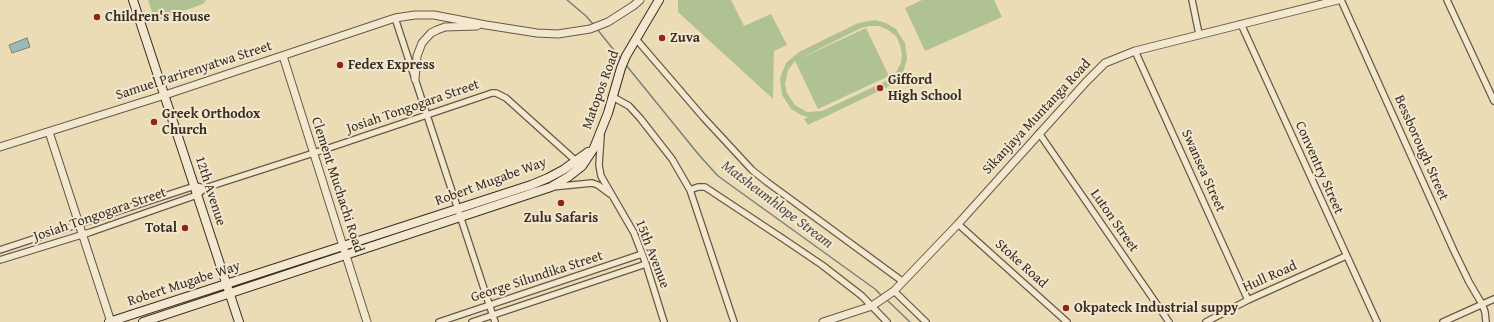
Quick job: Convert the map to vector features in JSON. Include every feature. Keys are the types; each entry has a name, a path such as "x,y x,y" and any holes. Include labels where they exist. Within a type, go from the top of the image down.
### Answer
{"main road":[{"name":"12th Avenue","path":"134,0 239,322"},
{"name":"Matopos Road","path":"594,148 613,98 621,68 626,56 659,0"},
{"name":"Robert Mugabe Way","path":"110,322 531,185 548,178 594,148"},
{"name":"Robert Mugabe Way","path":"143,322 551,187 568,177 582,166 594,148"}],"street":[{"path":"415,79 417,56 422,44 431,33 445,27 486,25 537,33 590,30 608,22 640,0"},
{"path":"1192,0 1199,34"},
{"name":"Sikanjaya Muntanga Road","path":"823,322 875,305 892,293 958,224 1039,133 1105,63 1135,51 1338,0"},
{"name":"Bessborough Street","path":"1341,0 1457,257 1482,304 1486,322"},
{"path":"1448,0 1494,102"},
{"name":"Samuel Parirenyatwa Street","path":"0,147 395,18 415,15 434,15 486,25"},
{"path":"395,18 495,322"},
{"name":"Conventry Street","path":"1241,24 1377,322"},
{"path":"636,39 703,117 752,170 902,281"},
{"name":"Swansea Street","path":"1135,51 1248,300"},
{"name":"Clement Muchachi Road","path":"282,56 367,322"},
{"name":"Josiah Tongogara Street","path":"0,260 82,235 197,195 205,188 313,154 492,93 500,94 506,98 576,161"},
{"path":"613,98 629,106 644,122 672,159 690,190 734,322"},
{"path":"49,132 110,322"},
{"name":"15th Avenue","path":"601,132 598,165 601,176 634,233 646,264 664,322"},
{"name":"Luton Street","path":"1039,133 1170,322"},
{"name":"15th Avenue","path":"551,187 592,183 598,185 613,197"},
{"name":"Josiah Tongogara Street","path":"0,250 195,186 205,188"},
{"path":"690,190 698,187 705,187 822,266 875,305 887,322"},
{"name":"Stoke Road","path":"958,224 1067,322"},
{"name":"George Silundika Street","path":"439,322 642,254"},
{"name":"Hull Road","path":"1206,322 1248,300 1346,256"},
{"name":"George Silundika Street","path":"472,322 646,264"},
{"path":"892,293 926,322"},
{"path":"1442,322 1494,299"}],"green space":[{"path":"148,0 206,0 203,4 155,21"},
{"path":"678,0 731,0 744,26 771,14 787,45 774,51 773,99 678,12"},
{"path":"922,0 994,0 1002,17 925,51 905,8"},
{"path":"875,20 886,23 896,29 905,43 907,59 902,80 808,125 804,119 808,117 791,109 782,95 780,78 786,63 799,52 858,23","holes":["879,26 896,36 902,54 901,63 894,76 822,111 807,112 795,105 787,93 785,84 788,70 795,61 861,28"]},
{"path":"866,28 889,76 818,109 795,61"}],"water":[{"path":"27,38 30,47 12,53 9,45"}],"waterway":[{"name":"Matsheumhlope Stream","path":"567,0 593,24"},
{"name":"Matsheumhlope Stream","path":"597,29 621,59"},
{"name":"Matsheumhlope Stream","path":"626,65 699,155 718,176 875,289 882,296"},
{"name":"Matsheumhlope Stream","path":"887,300 910,322"}],"place":[{"name":"Children's House","path":"97,17"},
{"name":"Zuva","path":"662,38"},
{"name":"Fedex Express","path":"340,65"},
{"name":"Gifford High School","path":"880,88"},
{"name":"Greek Orthodox Church","path":"154,122"},
{"name":"Zulu Safaris","path":"561,203"},
{"name":"Total","path":"185,228"},
{"name":"Okpateck Industrial suppy","path":"1066,308"}]}
